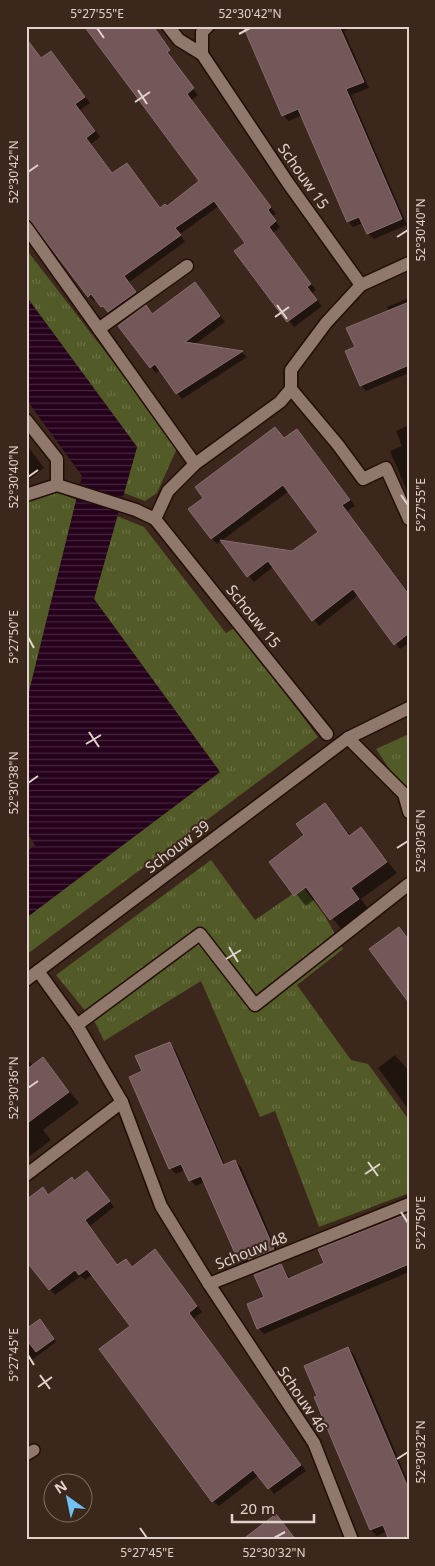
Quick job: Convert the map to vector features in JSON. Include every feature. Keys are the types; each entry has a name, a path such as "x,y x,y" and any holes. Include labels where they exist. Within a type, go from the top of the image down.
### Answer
{"street":[{"path":"168,26 178,40 202,54"},
{"path":"202,54 202,32 208,26"},
{"name":"Schouw 15","path":"202,54 222,86 360,284"},
{"path":"26,227 100,328 194,464"},
{"path":"409,263 360,284 326,322 291,370 291,389 338,445 363,479 386,468 409,520"},
{"path":"100,328 186,266"},
{"path":"155,519 168,491 194,464 280,402 291,389"},
{"path":"26,420 56,459 57,485 26,494"},
{"name":"Schouw 15","path":"57,485 136,510 155,519 327,734"},
{"name":"Schouw 39","path":"26,980 348,738 409,708"},
{"path":"348,738 406,793 409,812"},
{"path":"77,1025 200,934 255,1005 409,884"},
{"name":"Schouw 48","path":"38,971 77,1025 122,1102 161,1206 210,1284 409,1204"},
{"path":"26,1175 122,1102"},
{"name":"Schouw 46","path":"210,1284 314,1443 352,1540"}],"green space":[{"path":"26,249 178,446 157,493 145,501 124,493 137,447 26,296"},
{"path":"55,491 77,500 26,704 26,502"},
{"path":"117,516 144,527 226,633 236,627 318,737 26,955 26,918 220,772 94,599"},
{"path":"409,734 409,798 376,749"},
{"path":"211,860 255,920 303,887 325,916 343,949 297,985 351,1060 368,1064 409,1120 409,1193 319,1227 275,1111 260,1117 201,981 104,1041 96,1024 56,975"}],"shaded area":[{"path":"26,296 137,447 94,599 220,772 26,918 26,852 35,845 26,831 26,704 82,476 26,399"}],"building":[{"path":"84,26 153,26 170,50 167,52 194,88 187,94 271,207 268,210 276,221 269,227 311,284 307,287 317,300 287,322 234,251 245,243 214,201 175,228 181,235 124,276 136,292 108,312 103,306 101,307 91,294 88,297 26,215 26,38 41,58 51,51 85,97 75,104 95,131 86,138 112,173 127,163 160,208 165,204 167,206 199,181"},
{"path":"243,26 339,26 364,82 346,89 402,219 367,234 359,217 347,222 298,109 282,116"},
{"path":"195,282 220,316 185,342 243,351 176,394 155,364 150,368 118,326 146,305 152,314"},
{"path":"409,302 409,365 360,386 345,351 355,347 346,328"},
{"path":"275,427 284,438 297,429 350,500 342,505 409,595 409,633 394,645 353,589 312,621 268,561 247,577 220,540 292,551 318,532 283,485 211,539 188,509 203,498 195,487"},
{"path":"325,803 349,836 361,827 387,862 351,888 359,899 330,920 306,887 294,896 269,862 304,835 296,824"},
{"path":"399,927 409,940 409,1003 369,949"},
{"path":"170,1042 223,1165 235,1160 274,1249 248,1260 245,1254 237,1258 201,1176 189,1181 181,1164 169,1169 129,1077 142,1071 135,1056"},
{"path":"43,1057 69,1092 26,1124 26,1070"},
{"path":"87,1171 110,1201 85,1220 117,1265 126,1259 132,1267 155,1249 197,1306 189,1313 301,1465 268,1489 253,1470 212,1502 99,1349 130,1326 87,1269 79,1275 75,1270 49,1290 26,1261 26,1200 43,1187 48,1195 72,1177 74,1181"},
{"path":"409,1213 409,1264 257,1329 247,1304 264,1297 254,1275 281,1264 288,1279 324,1263 318,1249"},
{"path":"40,1319 54,1339 36,1352 26,1339 26,1329"},
{"path":"348,1347 409,1490 409,1535 397,1540 389,1540 383,1525 370,1530 314,1397 317,1396 304,1366"},
{"path":"276,1514 296,1540 242,1540"}]}
